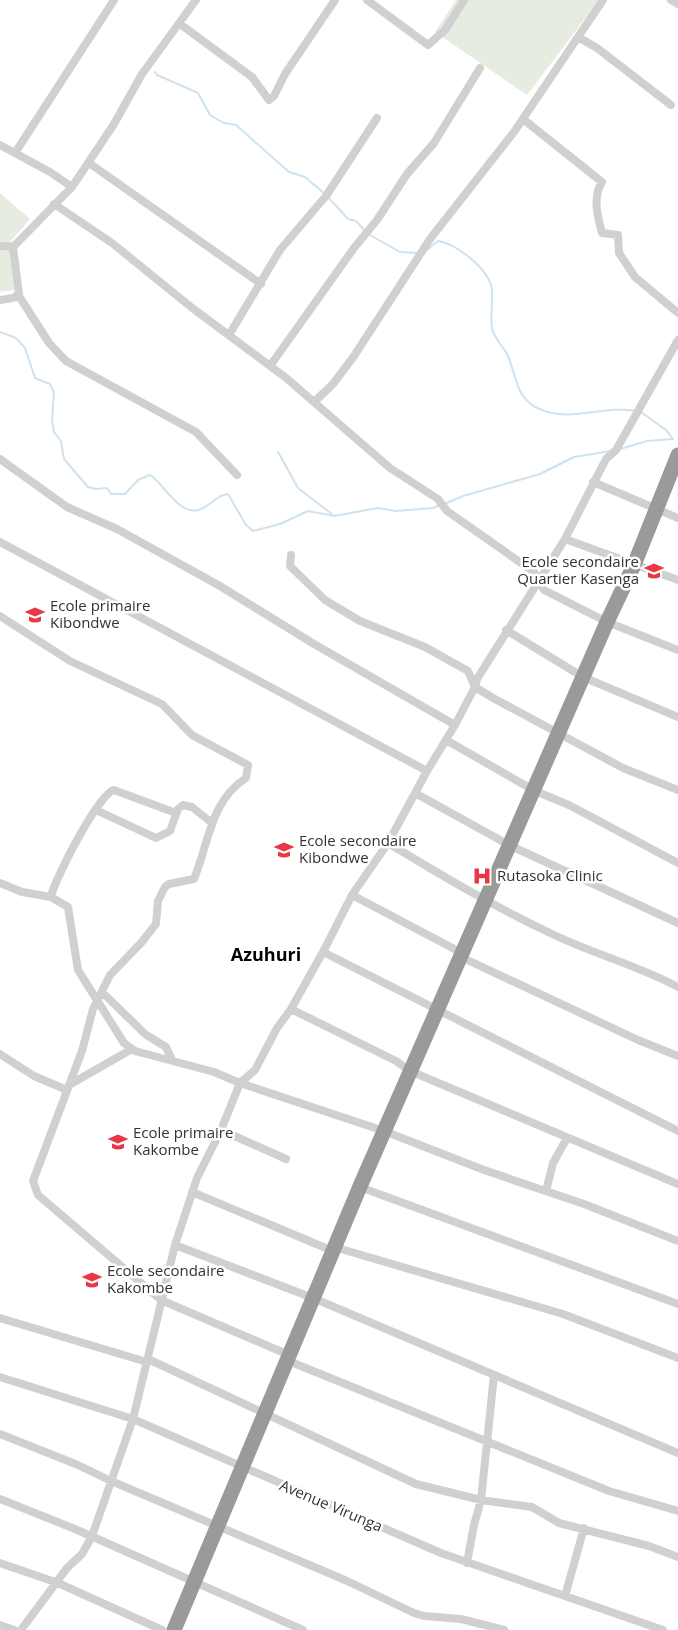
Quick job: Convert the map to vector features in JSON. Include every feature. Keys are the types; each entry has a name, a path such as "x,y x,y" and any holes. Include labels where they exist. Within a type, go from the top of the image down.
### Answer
{"highway":[{"path":"174,1630 333,1249 461,955 511,846 607,622 634,565 656,508 676,465"}],"street":[{"path":"15,153 114,0"},
{"path":"196,0 142,74 114,124 72,187 14,247 19,296 49,343 66,361 196,432 237,475"},
{"path":"180,24 252,78 270,100 285,74 335,0"},
{"path":"367,0 428,45 445,30 464,0"},
{"path":"314,402 333,384 387,308 430,239 523,119 604,0"},
{"path":"671,0 678,4"},
{"path":"578,37 597,48 671,106"},
{"path":"270,366 354,248 377,220 407,174 434,143 480,68"},
{"path":"229,335 262,284 280,250 326,196 377,118"},
{"path":"523,119 602,182 598,188 597,211 602,234 618,235 620,253 635,277 678,313"},
{"path":"0,145 50,172 72,187"},
{"path":"89,163 262,284"},
{"path":"54,204 112,243 191,307 270,366 390,468 438,500 447,511 534,572 544,590 607,622 678,650"},
{"path":"0,246 14,247"},
{"path":"0,300 19,296"},
{"path":"21,1630 58,1583 67,1568 82,1554 92,1536 133,1420 174,1245 192,1192 221,1130 240,1083 255,1070 277,1028 291,1010 352,895 388,844 427,771 455,725 475,687 477,678 565,539 606,459 616,450 678,340"},
{"path":"0,459 67,507 117,529 220,586 314,644 455,725"},
{"path":"593,482 678,518"},
{"path":"565,539 678,580"},
{"path":"0,542 427,771"},
{"path":"291,555 290,566 325,600 360,621 425,647 468,671 475,687 558,734 590,749 622,768 678,790"},
{"path":"0,616 70,661 162,704 192,734 248,766 246,778 222,800 212,823 194,878 168,884 165,887 158,901 156,924 141,943 119,964 97,1000 88,1034 33,1181 38,1196 160,1300 288,1357 609,1491 678,1511"},
{"path":"506,630 583,677 678,717"},
{"path":"446,740 535,791 569,805 678,863"},
{"path":"51,897 56,878 96,810 112,790 176,813"},
{"path":"415,794 511,846 678,923"},
{"path":"96,810 156,838 170,830 176,813 181,806 188,805 212,823"},
{"path":"388,844 486,901 549,933 613,961 660,978 678,988"},
{"path":"0,883 22,892 51,897 68,907 78,970 124,1043 132,1049 214,1072 240,1083 384,1131 678,1241"},
{"path":"352,895 461,955 638,1040 678,1056"},
{"path":"323,952 678,1131"},
{"path":"102,992 145,1034 166,1047 172,1060"},
{"path":"291,1010 396,1061 410,1071 678,1184"},
{"path":"0,1054 34,1076 68,1087 132,1049"},
{"path":"221,1130 286,1159"},
{"path":"546,1191 554,1164 567,1138"},
{"path":"360,1187 678,1304"},
{"path":"192,1192 333,1249 563,1314 678,1358"},
{"path":"174,1245 313,1298 678,1453"},
{"path":"0,1318 147,1361 416,1484 481,1500 532,1507 559,1523 649,1546 678,1557"},
{"path":"467,1563 481,1500 489,1442 494,1375"},
{"name":"Avenue Virunga","path":"0,1377 133,1420 241,1468 467,1563 663,1630"},
{"path":"0,1434 78,1465 111,1481 385,1598 414,1613 424,1616 461,1619 504,1630"},
{"path":"0,1499 92,1536 302,1630"},
{"path":"565,1596 584,1528"},
{"path":"0,1563 58,1583 162,1630"},
{"path":"0,1625 14,1630"}],"shaded area":[{"path":"456,0 599,0 527,95 435,32"},
{"path":"0,193 30,219 11,241 14,290 0,292"}],"waterway":[{"path":"155,72 157,75 198,93 210,115 224,123 236,125 289,172 305,177 325,194"},
{"path":"328,197 348,219 356,221 366,232"},
{"path":"370,235 400,252 417,253"},
{"path":"427,250 438,241 446,243 471,259 485,274 492,290 491,318 493,332 507,354 521,393 533,406 542,410 565,414 612,410 636,411"},
{"path":"0,332 16,338 25,348 35,378 50,384 54,393 52,420 54,432 61,441 64,459 88,487 96,489 107,488 111,494 125,494 138,480 150,475 178,503 184,508 191,510 198,510 220,496 228,494 246,525 253,531 280,524 308,511 334,516 378,508 396,511 433,508 440,505"},
{"path":"641,412 666,430 673,439"},
{"path":"620,449 647,441 673,439"},
{"path":"444,504 463,496 540,474 574,457 611,451"},
{"path":"278,452 298,488 333,515"}],"place":[{"name":"Ecole secondaire Quartier Kasenga","path":"654,571"},
{"name":"Ecole primaire Kibondwe","path":"35,615"},
{"name":"Ecole secondaire Kibondwe","path":"284,850"},
{"name":"Rutasoka Clinic","path":"482,876"},
{"name":"Ecole primaire Kakombe","path":"118,1142"},
{"name":"Ecole secondaire Kakombe","path":"92,1280"}],"district":[{"name":"Azuhuri","path":"266,955"}]}
